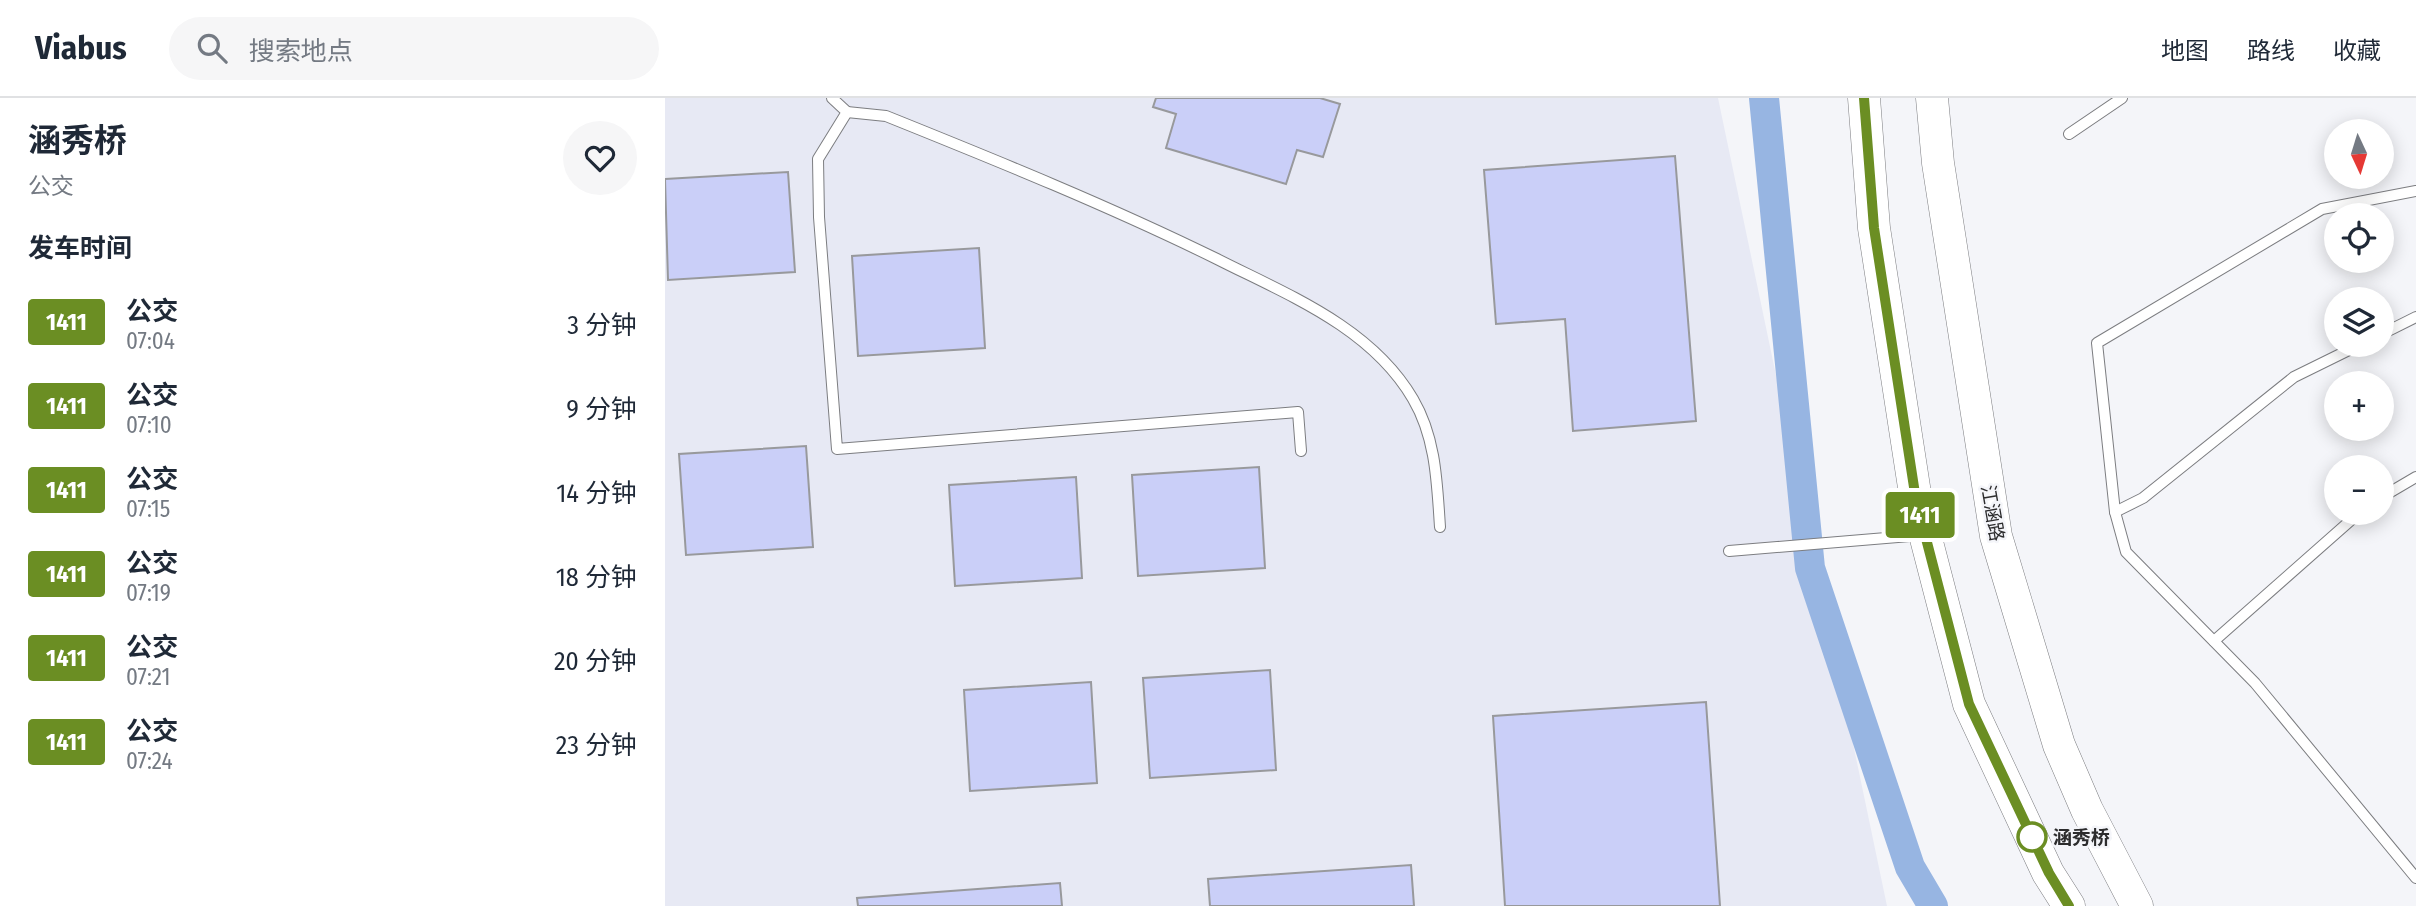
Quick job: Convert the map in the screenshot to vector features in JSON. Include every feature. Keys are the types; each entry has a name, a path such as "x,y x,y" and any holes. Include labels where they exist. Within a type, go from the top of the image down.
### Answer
{"main road":[{"path":"1864,98 1874,228 1916,500 1969,704 2049,873 2069,906"},
{"name":"江涵路","path":"1932,98 1938,163 1996,536 2059,745 2087,810 2137,906"}],"lane":[{"path":"832,98 847,112 886,116 1121,212 1327,314 1383,359 1413,397 1426,423 1433,450 1440,527"},
{"path":"2069,134 2122,98"},
{"path":"847,112 818,159 818,218 837,449 1298,412 1301,451"},
{"path":"2416,191 2322,209 2097,343 2115,512 2126,552 2255,683 2416,878"},
{"path":"2394,328 2416,317"},
{"path":"2115,512 2143,498 2294,377 2335,357"},
{"path":"2394,490 2416,477"},
{"path":"2214,641 2345,525"},
{"path":"1729,551 1925,535"}],"shaded area":[{"path":"665,98 1718,98 1887,906 665,906"}],"building":[{"path":"1156,98 1320,98 1340,104 1323,157 1297,150 1286,184 1166,148 1176,114 1153,107"},
{"path":"1675,156 1696,421 1573,431 1565,319 1496,324 1484,170"},
{"path":"788,172 795,272 668,280 665,179"},
{"path":"979,248 985,348 858,356 852,256"},
{"path":"806,446 813,547 686,555 679,454"},
{"path":"1259,467 1265,568 1138,576 1132,475"},
{"path":"1076,477 1082,578 955,586 949,485"},
{"path":"1270,670 1276,770 1150,778 1143,678"},
{"path":"1091,682 1097,783 970,791 964,690"},
{"path":"1706,702 1720,906 1505,906 1493,716"},
{"path":"1411,865 1414,906 1210,906 1208,879"},
{"path":"1060,883 1062,906 858,906 857,898"}],"waterway":[{"path":"1764,98 1810,568 1910,867 1933,906"}],"bus line":[{"name":"1411","path":"1864,98 1874,228 1916,500 1969,704 2049,873 2069,906"}],"place":[{"name":"涵秀桥","path":"2032,837"}]}
